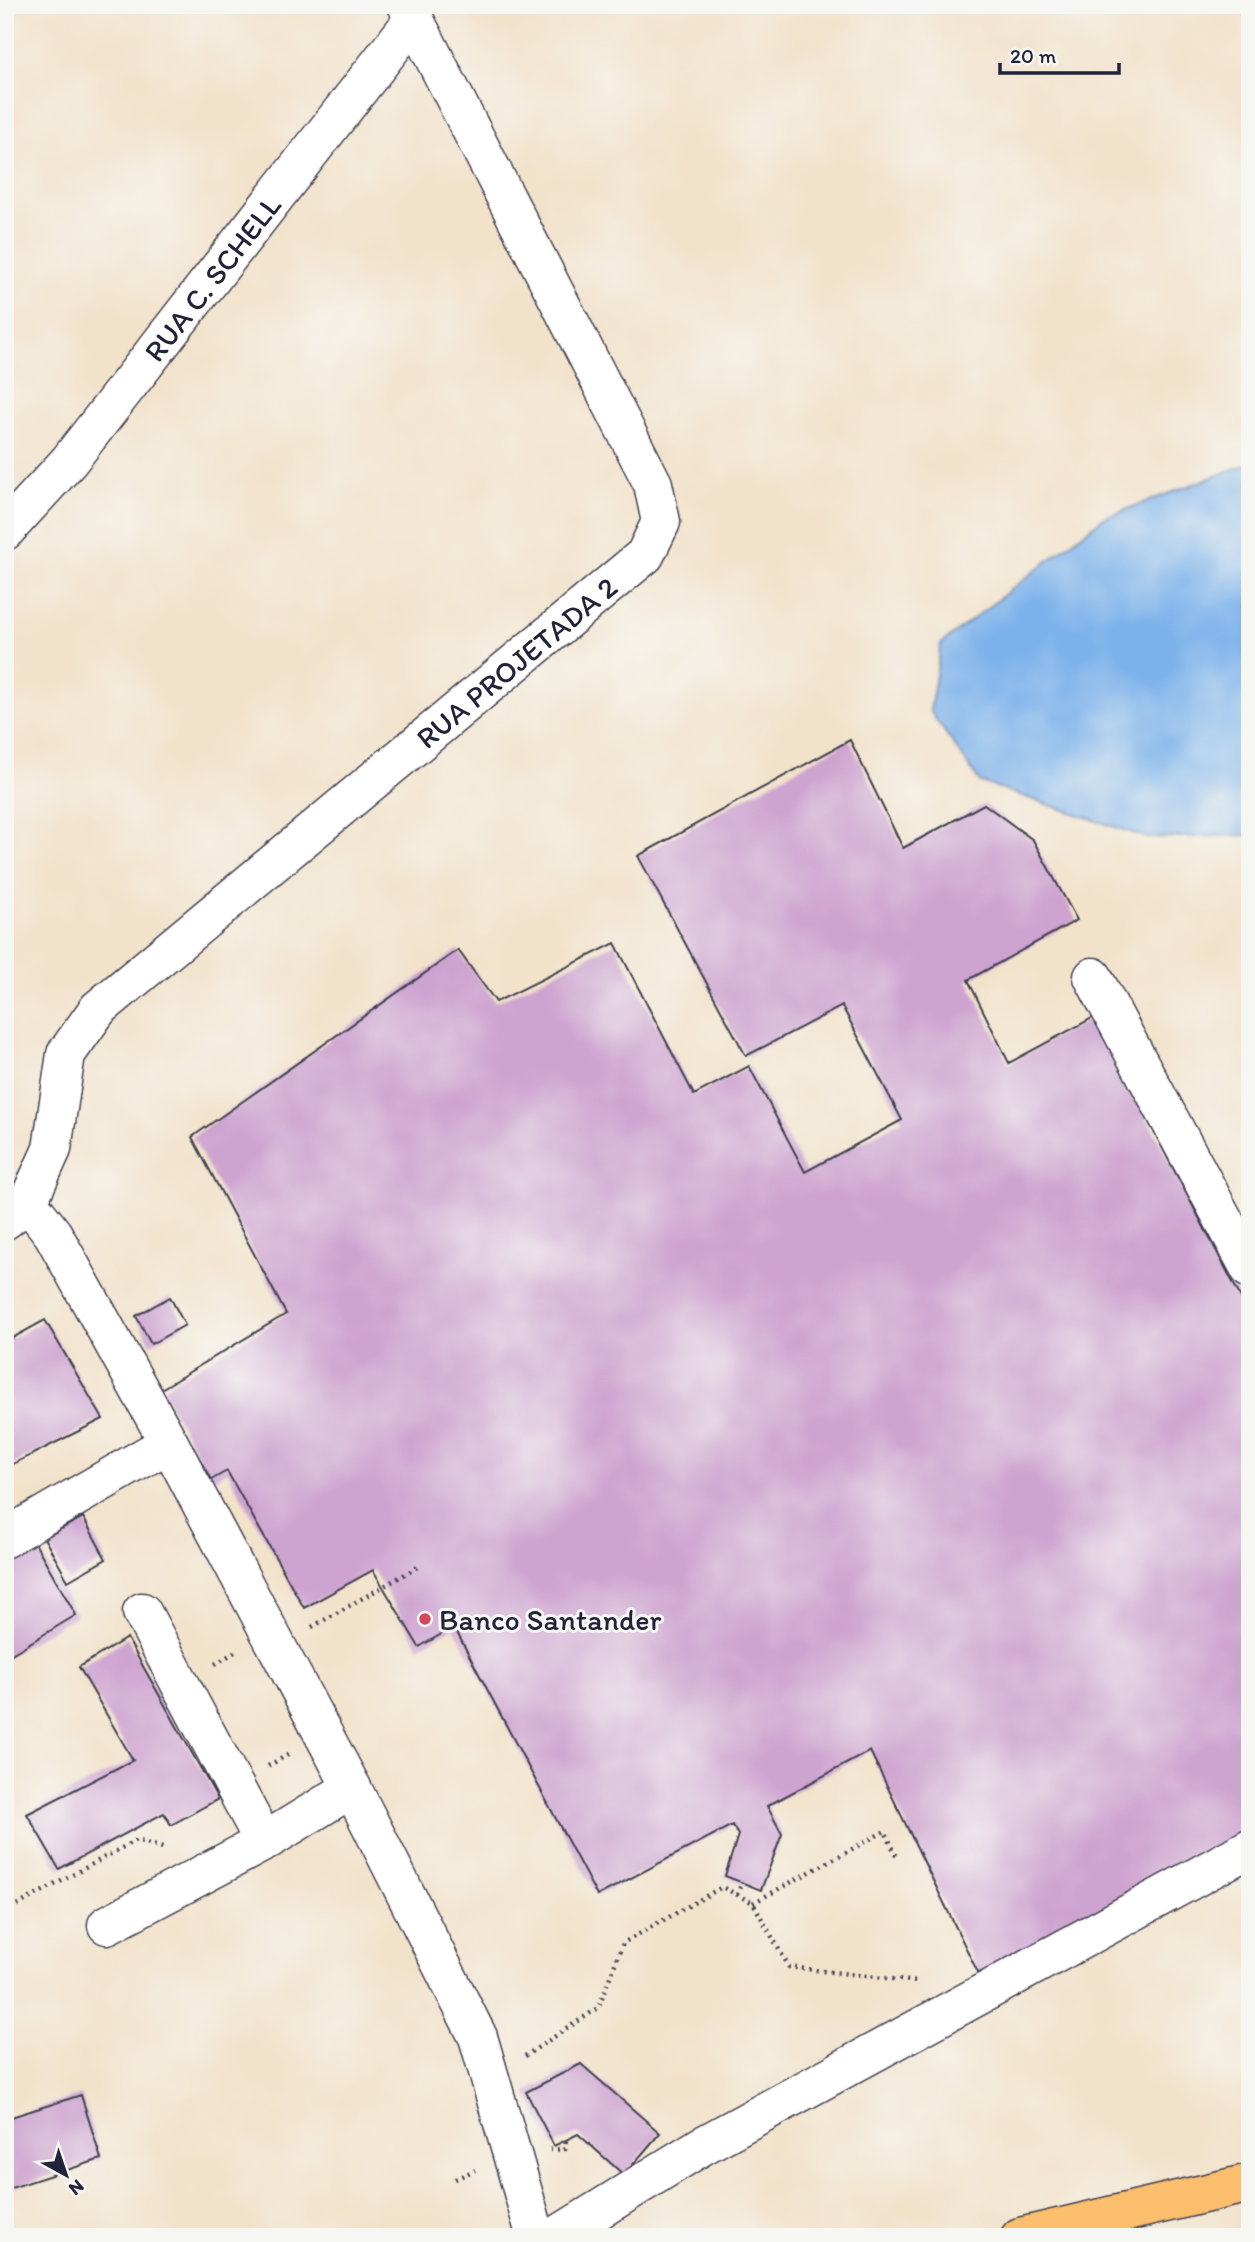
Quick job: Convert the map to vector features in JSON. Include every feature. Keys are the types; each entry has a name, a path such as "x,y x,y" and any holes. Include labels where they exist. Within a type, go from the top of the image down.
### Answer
{"main road":[{"path":"1020,2237 1250,2183"}],"street":[{"name":"RUA C. SCHELL","path":"5,531 69,461 411,12"},
{"name":"RUA PROJETADA 2","path":"16,1211 52,1149 66,1054 98,1009 645,555 661,522 653,484 411,12"},
{"path":"1093,977 1250,1269"},
{"path":"16,1211 53,1234 169,1443 352,1788 478,2037 536,2237"},
{"path":"5,1538 169,1443"},
{"path":"142,1612 264,1842"},
{"path":"107,1926 264,1842 352,1788"},
{"path":"555,2237 702,2146 1250,1848"}],"path":[{"path":"180,1684 241,1648 274,1640"},
{"path":"244,1804 266,1768 300,1748"},
{"path":"753,1903 885,1831 897,1857"},
{"path":"5,1912 136,1840 168,1850"},
{"path":"737,1895 742,1882"},
{"path":"522,2059 598,2008 623,1943 722,1887 753,1903 789,1967 921,1983"}],"water":[{"path":"1250,463 1250,835 1148,838 980,782 930,711 941,644 1103,518"}],"building":[{"path":"850,740 903,848 984,804 1033,840 1077,920 968,980 1009,1063 1094,1017 1250,1315 1250,1832 980,1977 870,1751 767,1806 782,1834 761,1890 725,1876 738,1835 732,1825 597,1896 454,1627 419,1647 373,1570 304,1608 227,1471 211,1480 161,1389 286,1314 192,1137 458,950 496,1002 615,943 694,1095 749,1066 805,1172 902,1120 842,1006 746,1056 638,856"},
{"path":"170,1297 185,1325 151,1344 136,1316"},
{"path":"45,1320 103,1419 5,1468 5,1342"},
{"path":"83,1517 106,1559 68,1581 44,1538"},
{"path":"28,1531 76,1615 5,1658 5,1545"},
{"path":"127,1638 218,1799 171,1825 164,1813 59,1869 27,1814 133,1760 79,1667"},
{"path":"581,2064 660,2133 624,2175 578,2134 554,2146 526,2092"},
{"path":"81,2095 101,2159 5,2190 5,2119"}],"place":[{"name":"Banco Santander","path":"425,1619"}]}
